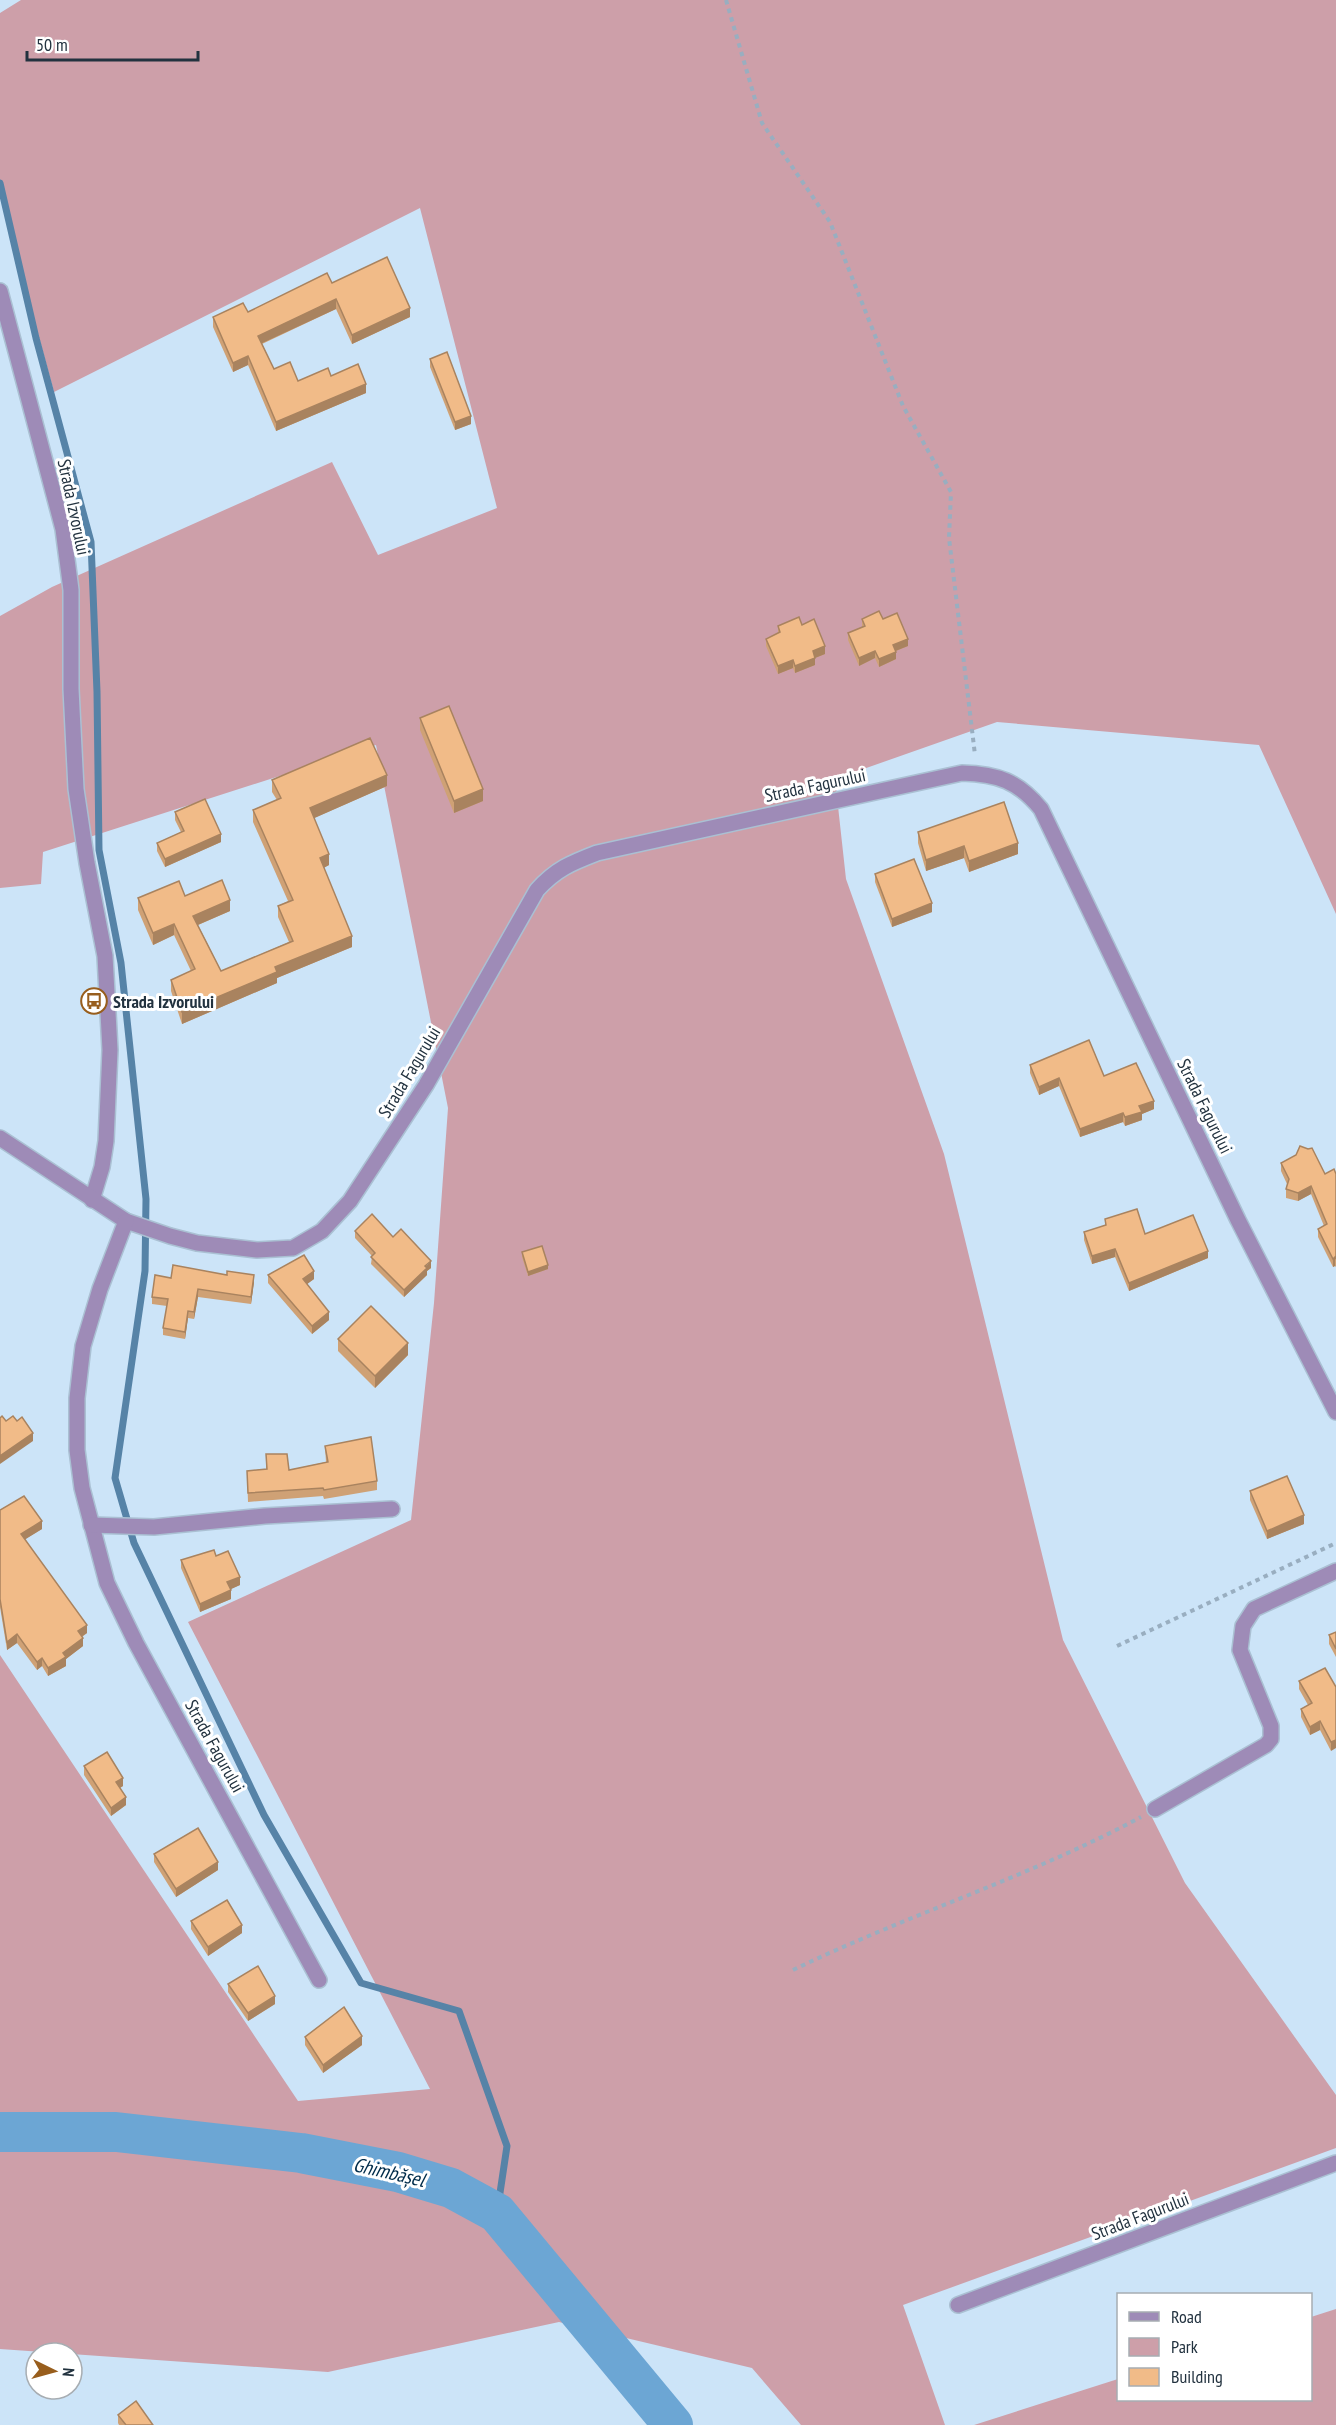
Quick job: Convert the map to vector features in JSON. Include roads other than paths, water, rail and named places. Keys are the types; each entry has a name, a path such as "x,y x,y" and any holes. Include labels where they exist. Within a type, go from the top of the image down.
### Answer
{"street":[{"name":"Strada Izvorului","path":"0,291 63,529 71,590 71,689 76,789 87,863 105,956 110,1050 106,1141 102,1167 92,1200"},
{"name":"Strada Fagurului","path":"0,1138 92,1200 130,1222 197,1243 257,1250 293,1248 322,1232 350,1201 404,1119 537,890 553,873 597,853 962,773 987,774 1008,781 1027,792 1041,809 1238,1221 1336,1412"},
{"name":"Strada Fagurului","path":"130,1222 100,1289 83,1346 77,1398 76,1450 82,1488 107,1583 136,1642 319,1980"},
{"path":"92,1525 140,1526 392,1509"},
{"path":"1155,1809 1266,1745 1271,1739 1271,1726 1240,1650 1243,1626 1254,1609 1336,1571"},
{"name":"Strada Fagurului","path":"958,2305 1336,2163"}],"waterway":[{"path":"0,183 36,338 91,542 97,692 99,850 121,963 146,1199 145,1271 115,1478 134,1543 264,1815 361,1983 459,2011 507,2146 497,2213"},
{"name":"Ghimbășel","path":"0,2132 116,2132 301,2153 398,2172 451,2188 497,2213 673,2425"}],"place":[{"name":"Strada Izvorului","path":"94,1001"}]}
